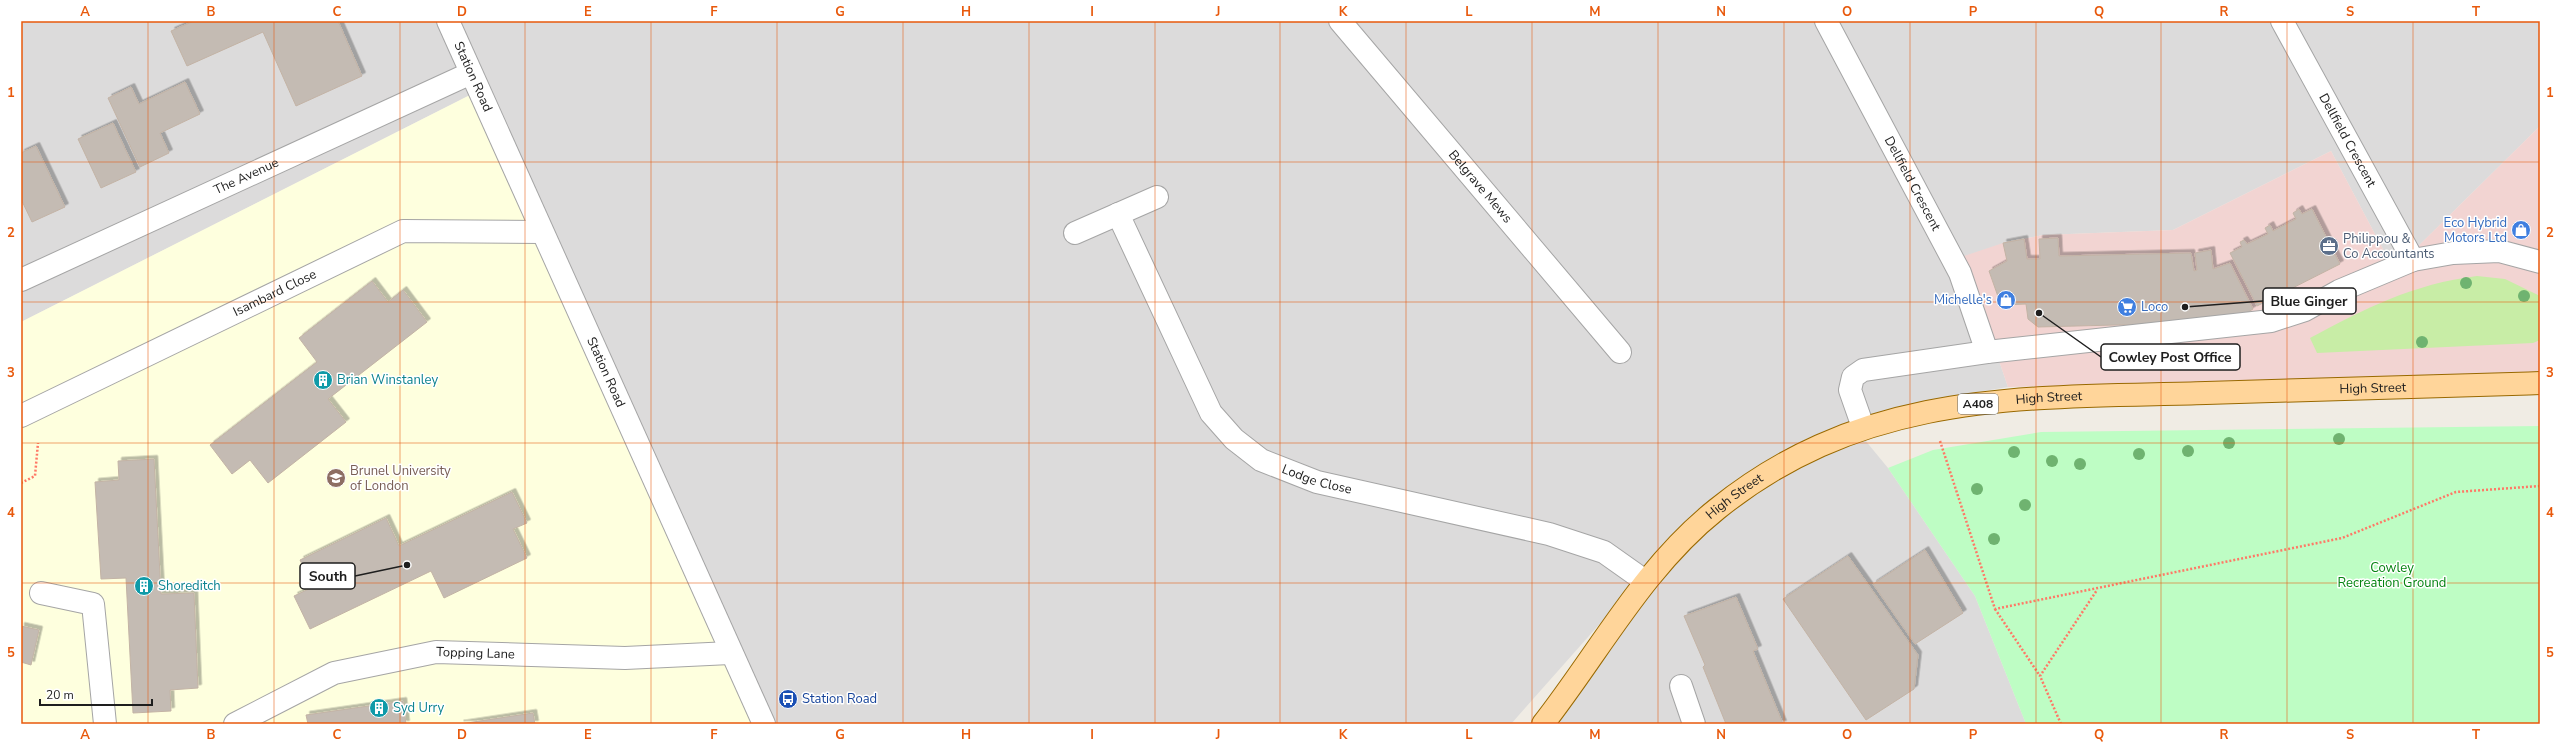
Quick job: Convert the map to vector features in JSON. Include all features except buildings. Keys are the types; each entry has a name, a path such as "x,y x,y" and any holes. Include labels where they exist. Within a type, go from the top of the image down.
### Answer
{"main road":[{"name":"High Street","path":"1551,721 1645,581 1678,545 1714,511 1745,487 1816,446 1863,428 1930,410 2028,398 2540,382"}],"street":[{"name":"Station Road","path":"448,21 730,653 764,724"},
{"name":"Belgrave Mews","path":"1340,21 1620,352"},
{"name":"Dellfield Crescent","path":"1826,21 1960,273 1987,352"},
{"name":"Dellfield Crescent","path":"2282,21 2413,260"},
{"name":"The Avenue","path":"21,280 471,73"},
{"path":"1075,233 1157,197"},
{"name":"Lodge Close","path":"1118,214 1211,414 1234,439 1261,460 1317,482 1549,534 1604,552 1645,581"},
{"name":"Isambard Close","path":"21,416 403,231 542,232"},
{"path":"1863,428 1850,390 1853,377 1863,370 1987,352 2271,321 2304,310 2339,291 2413,260 2453,253 2499,250 2540,262"},
{"path":"42,593 94,604 105,724"},
{"name":"Topping Lane","path":"235,724 334,673 436,652 625,658 730,653"},
{"path":"1681,686 1694,724"}],"path":[{"path":"1930,410 1995,609 2040,676 2061,724"},
{"path":"1995,609 2098,590 2342,538 2456,492 2540,486"},
{"path":"2040,676 2098,590"}],"shaded area":[{"path":"21,21 2540,21 2540,126 2394,270 2331,151 2173,230 2043,235 2003,243 1970,276 2008,387 1924,401 1865,419 1744,481 1643,575 1511,724 748,724 476,92 21,322"},
{"name":"Brunel University of London","path":"476,92 721,633 751,724 21,724 21,322"},
{"path":"2540,126 2540,376 2008,387 1970,276 1961,257 2003,243 2043,235 2173,230 2331,151 2394,270"},
{"path":"1860,434 1888,468 1975,596 2026,724 1553,724 1586,671 1712,516"}],"green space":[{"path":"2477,276 2505,279 2540,296 2540,340 2533,343 2317,353 2310,338 2371,307 2411,291"},
{"name":"Cowley Recreation Ground","path":"2540,426 2540,724 2026,724 1975,596 1888,468 1933,450 2041,432"}],"place":[{"name":"Eco Hybrid Motors Ltd","path":"2521,230"},
{"name":"Philippou & Co Accountants","path":"2329,246"},
{"name":"Michelle's","path":"2006,300"},
{"name":"Loco","path":"2127,307"},
{"name":"Blue Ginger","path":"2185,307"},
{"name":"Cowley Post Office","path":"2039,313"},
{"name":"Brian Winstanley","path":"323,380"},
{"name":"Brunel University of London","path":"336,478"},
{"name":"South","path":"407,565"},
{"name":"Shoreditch","path":"144,586"},
{"name":"Station Road","path":"788,699"},
{"name":"Syd Urry","path":"379,708"}]}
